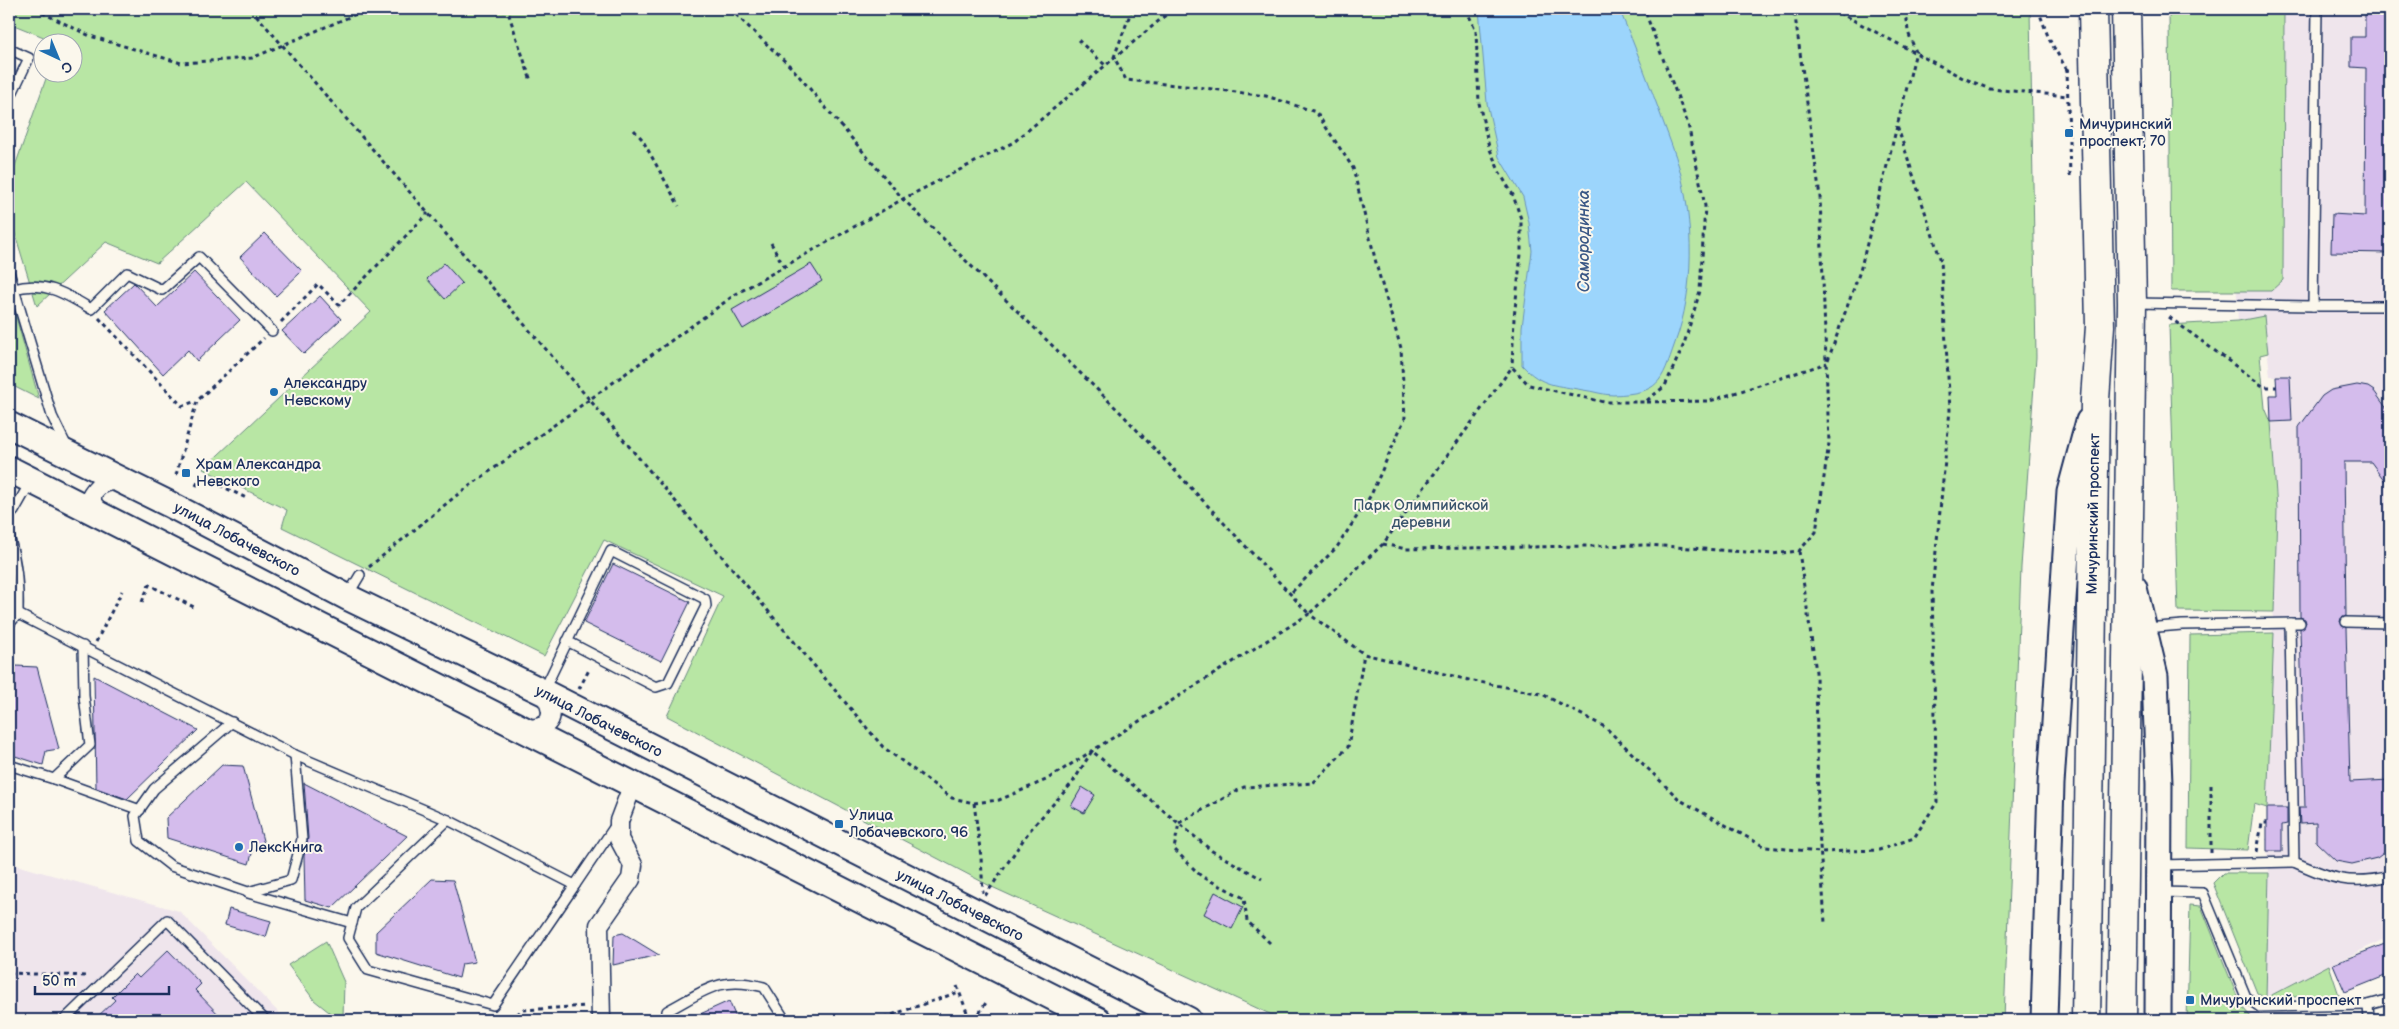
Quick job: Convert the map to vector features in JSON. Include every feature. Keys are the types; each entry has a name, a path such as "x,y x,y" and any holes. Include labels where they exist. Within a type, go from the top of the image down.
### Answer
{"main road":[{"name":"Мичуринский проспект","path":"2086,1020 2095,400 2100,326 2093,9"},
{"path":"2122,1020 2132,303 2126,9"},
{"path":"2044,1020 2051,784 2070,492 2095,400"},
{"name":"улица Лобачевского","path":"9,425 169,504 346,597 543,692 1188,1020"},
{"path":"9,469 1098,1020"},
{"path":"2128,563 2155,676 2159,784 2158,1020"}],"street":[{"path":"105,517 96,510 92,503 92,494 102,483 110,480 122,482"},
{"path":"525,729 544,726 550,720 552,712 550,703 543,692"},
{"path":"601,1012 600,925 631,879 633,865 619,839 619,821 633,784"}],"lane":[{"path":"2313,306 2317,9"},
{"path":"9,50 29,58 9,100"},
{"path":"14,289 26,285 60,290 91,309 127,273 162,290 199,257 272,331"},
{"path":"9,272 52,416 71,456"},
{"path":"2132,303 2390,306"},
{"path":"9,516 14,511 32,480"},
{"path":"9,536 15,555 19,586 18,614 9,624"},
{"path":"543,692 567,641 611,551 705,599 706,606 668,683 656,687 567,641"},
{"path":"346,597 360,575"},
{"path":"18,614 295,755 448,820 575,885"},
{"path":"2346,622 2390,623"},
{"path":"2290,623 2294,862"},
{"path":"2144,628 2182,625 2300,623"},
{"path":"54,779 90,745 84,696 83,646"},
{"path":"232,722 154,789 135,816 140,841 171,866 248,892 352,923"},
{"path":"248,892 291,880 302,839 295,755"},
{"path":"9,765 140,810"},
{"path":"448,820 356,908 348,938 368,970 493,1005 619,821"},
{"path":"2159,865 2294,862 2332,879 2368,882 2390,876"},
{"path":"2159,892 2203,893 2246,997 2260,1007 2368,1005 2390,999"},
{"path":"64,1020 167,920 265,1020"},
{"path":"666,1020 667,1011 717,984 742,981 764,987 785,1020"},
{"path":"2368,1005 2368,1020"}],"path":[{"path":"35,9 90,36 180,63 252,58 368,9"},
{"path":"251,9 589,399 883,747 952,798 974,803 998,800 1046,780 1309,614 1384,544 1512,367 1514,318 1521,254 1521,219 1513,195 1500,173 1489,147 1479,103 1476,30 1466,9"},
{"path":"502,9 509,16 531,80"},
{"path":"730,9 793,69 902,199 1121,413 1309,614 1364,654 1469,680 1542,694 1605,728 1680,800 1765,847 1820,852 1879,850 1914,838 1937,802 1932,591 1950,410 1941,262 1897,125"},
{"path":"1132,9 1114,57 1126,80 1266,96 1316,112 1353,168 1378,271 1401,348 1405,418 1371,495 1347,532 1337,547 1290,594"},
{"path":"360,575 457,496 736,294 902,199 1014,142 1173,9"},
{"path":"1644,9 1688,124 1704,206 1704,248 1700,291 1684,344 1665,386 1646,402"},
{"path":"1384,544 1406,549 1649,545 1772,554 1799,551 1816,532 1829,443 1827,363 1820,197 1794,9"},
{"path":"1832,9 1963,78 1990,90 2068,96"},
{"path":"1827,363 1860,271 1916,52 1908,32 1906,9"},
{"path":"2038,9 2049,39 2067,70"},
{"path":"1078,40 1105,64"},
{"path":"634,130 642,139 679,206"},
{"path":"91,309 182,406 196,401 272,331 318,284 339,305 428,213"},
{"path":"771,243 784,267"},
{"path":"2162,313 2264,387 2277,387"},
{"path":"1512,367 1529,385 1604,402 1710,402 1827,363"},
{"path":"176,475 196,401"},
{"path":"196,486 201,476 246,498"},
{"path":"1799,551 1816,672 1820,852 1825,923"},
{"path":"142,602 148,585 194,607"},
{"path":"92,650 122,591"},
{"path":"1270,943 1247,921 1244,898 1201,876 1174,849 1179,824 1244,787 1313,782 1348,747 1364,654"},
{"path":"579,689 586,676"},
{"path":"974,803 981,857 983,898 1030,830 1072,782 1092,751"},
{"path":"1092,751 1212,851 1262,879"},
{"path":"2211,782 2211,864"},
{"path":"2255,863 2262,824 2267,824"},
{"path":"9,973 88,976"},
{"path":"957,986 970,1020"},
{"path":"877,1020 959,992"},
{"path":"975,1020 987,1001"},
{"path":"510,1020 522,1010 601,1012"}],"shaded area":[{"path":"2224,9 2390,9 2390,936 2265,998 2269,873 2267,808 2277,509 2270,395 2277,395 2276,376 2270,376 2264,316 2238,321"},
{"path":"9,863 179,911 286,1020 9,1020"}],"green space":[{"name":"Парк Олимпийской деревни","path":"9,9 2030,9 2036,357 2021,567 2004,1020 1283,1020 992,887 667,716 723,596 604,540 544,656 282,527 287,510 203,469 371,312 246,182 157,263 106,242 37,306 9,214 9,183 45,82 82,82 82,32 32,32 9,23"},
{"path":"2169,9 2284,9 2283,280 2271,291 2171,291"},
{"path":"9,292 39,399 9,384"},
{"path":"2264,316 2268,353 2260,355 2265,408 2271,422 2277,509 2274,612 2178,611 2169,325 2238,321"},
{"path":"2274,633 2267,808 2254,804 2248,850 2188,848 2190,635"},
{"path":"2223,873 2269,873 2266,998 2257,993 2213,883"},
{"path":"2190,905 2201,906 2241,1006 2252,1018 2270,1020 2187,1020"},
{"path":"326,941 344,982 343,1018 339,1020 314,1000 288,965"},
{"path":"2329,965 2339,995 2266,998"}],"water":[{"name":"Самородинка","path":"1479,9 1619,9 1620,11 1643,67 1677,162 1684,188 1690,233 1689,278 1682,322 1662,377 1650,388 1641,392 1613,395 1558,386 1536,377 1522,365 1522,327 1532,251 1529,223 1523,197 1499,157 1487,103"}],"building":[{"path":"2365,9 2390,9 2390,253 2331,252 2332,214 2365,216 2366,68 2351,67 2351,37 2365,37"},
{"path":"265,233 302,271 276,296 240,257"},
{"path":"444,263 462,283 445,299 427,279"},
{"path":"811,264 822,281 743,329 732,310"},
{"path":"194,272 240,320 197,361 188,350 163,374 105,310 134,283 157,307"},
{"path":"320,296 341,319 304,354 282,331"},
{"path":"2276,376 2290,376 2292,421 2271,422 2270,395 2277,395"},
{"path":"2357,385 2368,387 2374,391 2390,413 2390,488 2371,462 2344,462 2346,616 2341,618 2340,622 2346,628 2350,782 2390,780 2390,842 2385,852 2377,858 2352,864 2336,861 2316,842 2316,823 2300,824 2299,808 2305,808 2300,629 2306,623 2305,619 2300,617 2299,427 2322,396 2331,390"},
{"path":"613,564 690,602 661,661 584,623"},
{"path":"16,666 37,667 59,749 46,751 43,765 9,754 9,673"},
{"path":"94,676 198,730 127,799 96,788"},
{"path":"222,765 243,766 265,848 253,850 249,864 167,838 166,818"},
{"path":"304,783 407,836 332,908 305,900 304,856 308,838"},
{"path":"1082,787 1095,795 1084,813 1071,806"},
{"path":"2267,808 2287,808 2287,824 2282,825 2282,851 2267,851"},
{"path":"432,879 453,880 475,962 462,964 459,978 376,952 376,932"},
{"path":"1215,892 1243,907 1232,929 1204,914"},
{"path":"229,909 271,921 266,937 225,925"},
{"path":"623,933 659,955 613,965 614,935"},
{"path":"2390,942 2390,974 2345,992 2333,964"},
{"path":"168,950 201,984 195,990 224,1020 94,1020 115,1000 112,997 135,974 139,978"},
{"path":"729,1001 737,1020 687,1020"}],"place":[{"name":"Мичуринский проспект, 70","path":"2069,133"},
{"name":"Александру Невскому","path":"274,392"},
{"name":"Храм Александра Невского","path":"186,473"},
{"name":"Улица Лобачевского, 96","path":"839,824"},
{"name":"ЛексКнига","path":"239,847"},
{"name":"Мичуринский проспект","path":"2190,1000"}]}
